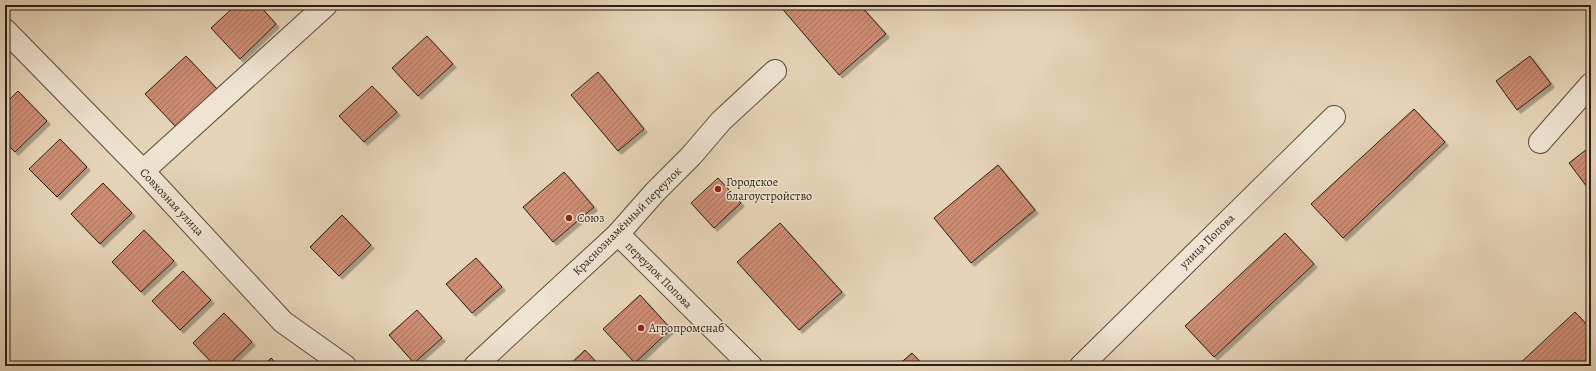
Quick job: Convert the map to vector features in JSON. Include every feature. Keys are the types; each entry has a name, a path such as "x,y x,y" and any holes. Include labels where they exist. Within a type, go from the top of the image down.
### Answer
{"street":[{"path":"143,171 326,5"},
{"name":"Совхозная улица","path":"5,30 143,171 283,322 345,366"},
{"name":"Краснознамённый переулок","path":"475,366 618,234 655,192 691,156 721,121 775,72"},
{"path":"1540,142 1591,84"},
{"name":"улица Попова","path":"1081,366 1334,117"},
{"name":"переулок Попова","path":"618,234 751,366"}],"building":[{"path":"236,5 259,5 276,24 240,59 211,28"},
{"path":"779,5 860,5 886,34 839,75"},
{"path":"427,36 453,64 418,96 392,68"},
{"path":"186,56 218,90 177,128 145,94"},
{"path":"1530,56 1551,84 1517,110 1496,81"},
{"path":"598,72 644,129 618,151 571,95"},
{"path":"372,86 397,112 364,142 339,116"},
{"path":"18,91 47,121 15,152 5,142 5,104"},
{"path":"1414,109 1445,142 1343,238 1311,204"},
{"path":"60,139 87,167 57,197 29,169"},
{"path":"1591,146 1591,190 1590,191 1569,163"},
{"path":"998,165 1035,210 971,263 934,218"},
{"path":"564,172 594,207 553,242 523,207"},
{"path":"718,178 741,203 714,228 691,203"},
{"path":"103,183 132,213 100,244 71,214"},
{"path":"342,215 371,245 339,276 310,247"},
{"path":"780,223 842,292 799,330 737,262"},
{"path":"144,230 174,261 141,292 112,262"},
{"path":"1285,233 1314,264 1214,357 1185,326"},
{"path":"476,258 502,287 472,313 446,284"},
{"path":"183,271 211,300 180,330 152,301"},
{"path":"640,295 671,329 635,363 603,329"},
{"path":"417,310 442,338 414,363 389,335"},
{"path":"1575,312 1591,329 1591,356 1581,366 1517,366"},
{"path":"224,313 252,342 227,366 215,366 193,343"},
{"path":"585,350 600,366 568,366"},
{"path":"912,353 924,366 897,366"},
{"path":"271,358 279,366 263,366"}],"place":[{"name":"Городское благоустройство","path":"718,189"},
{"name":"Союз","path":"569,218"},
{"name":"Агропромснаб","path":"641,328"}]}
